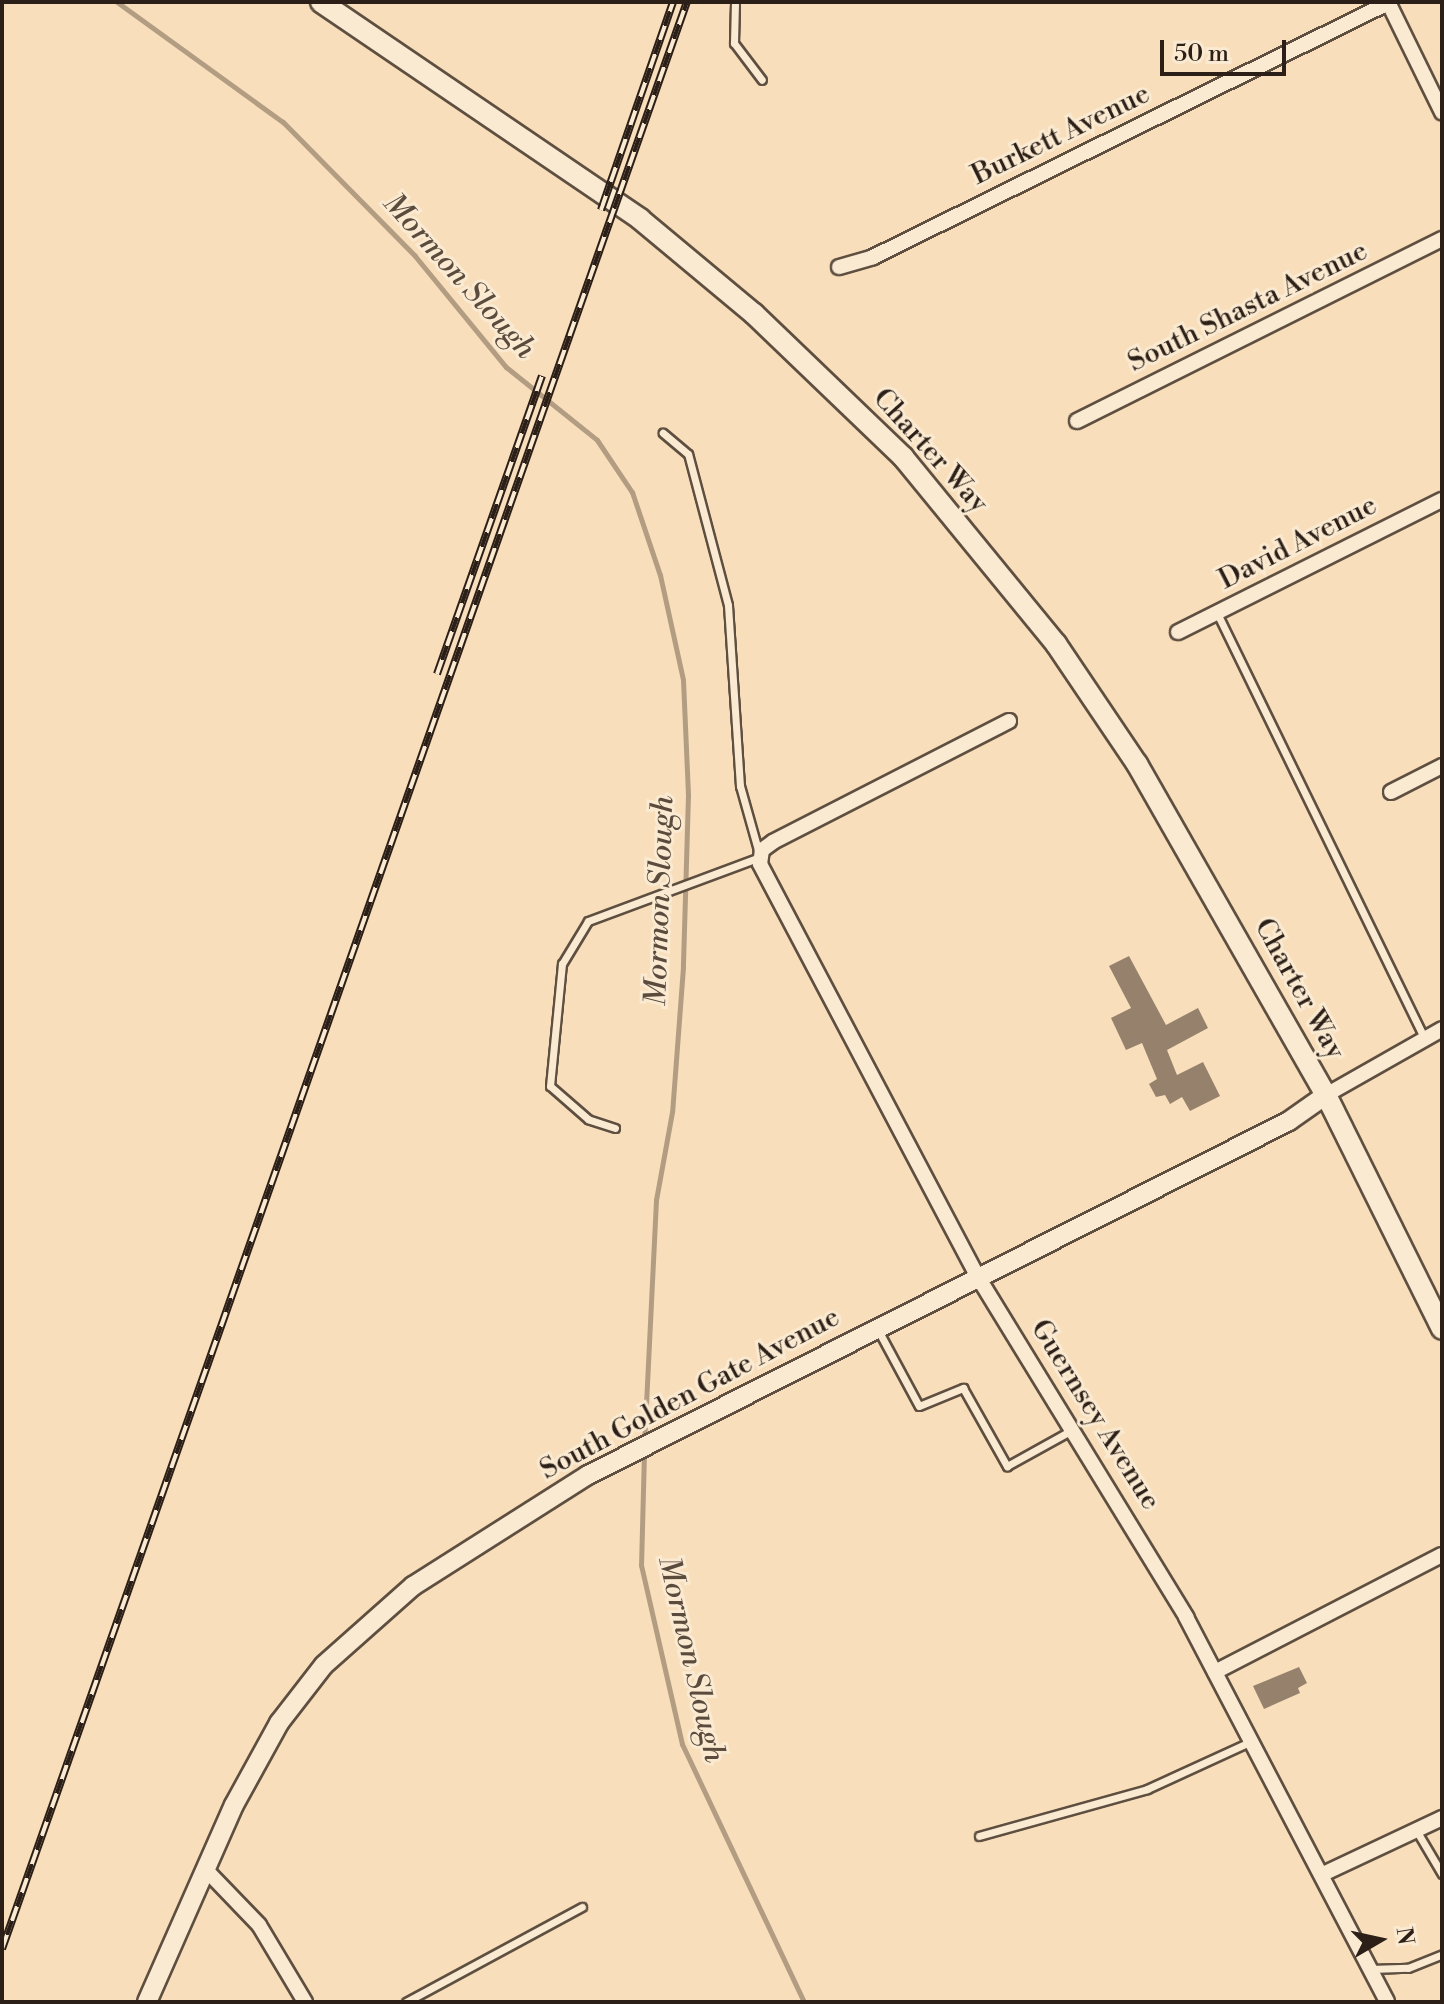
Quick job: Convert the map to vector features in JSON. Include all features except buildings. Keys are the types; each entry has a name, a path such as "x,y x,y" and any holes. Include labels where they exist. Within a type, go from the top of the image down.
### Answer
{"main road":[{"name":"Charter Way","path":"321,2 640,219 754,314 903,457 1056,644 1137,764 1326,1095 1442,1329"}],"street":[{"path":"1389,2 1442,112"},
{"name":"Burkett Avenue","path":"839,267 873,257 1389,2"},
{"name":"South Shasta Avenue","path":"1077,421 1442,239"},
{"name":"David Avenue","path":"1178,632 1442,500"},
{"path":"760,857 773,842 1009,721"},
{"path":"1391,792 1442,766"},
{"name":"Guernsey Avenue","path":"760,857 780,907 978,1277 1141,1537 1323,1874 1387,2002"},
{"name":"South Golden Gate Avenue","path":"147,2002 209,1873 251,1770 324,1665 413,1586 588,1475 1289,1121 1326,1095 1442,1029"},
{"path":"1215,1672 1442,1555"},
{"path":"1323,1874 1442,1818"},
{"path":"209,1873 259,1925 305,2002"}],"lane":[{"path":"735,2 734,43 762,80"},
{"path":"615,1128 588,1119 550,1086 562,964 588,921 760,857 740,786 728,605 688,454 663,433"},
{"path":"1217,613 1424,1038"},
{"path":"877,1327 919,1406 963,1388 1007,1466 1072,1430"},
{"path":"979,1836 1147,1789 1252,1741"},
{"path":"1416,1830 1442,1874"},
{"path":"406,2002 582,1907"},
{"path":"1370,1969 1408,1968 1442,1954"}],"waterway":[{"name":"Mormon Slough","path":"117,2 283,122 415,256 506,367 597,440 632,492 660,575 683,680 688,795 683,967 672,1112 656,1200 644,1442"},
{"name":"Mormon Slough","path":"644,1452 641,1565 682,1744 804,2002"}],"railway":[{"path":"601,210 673,2"},
{"path":"2,1949 687,2"},
{"path":"437,674 542,376"}]}
